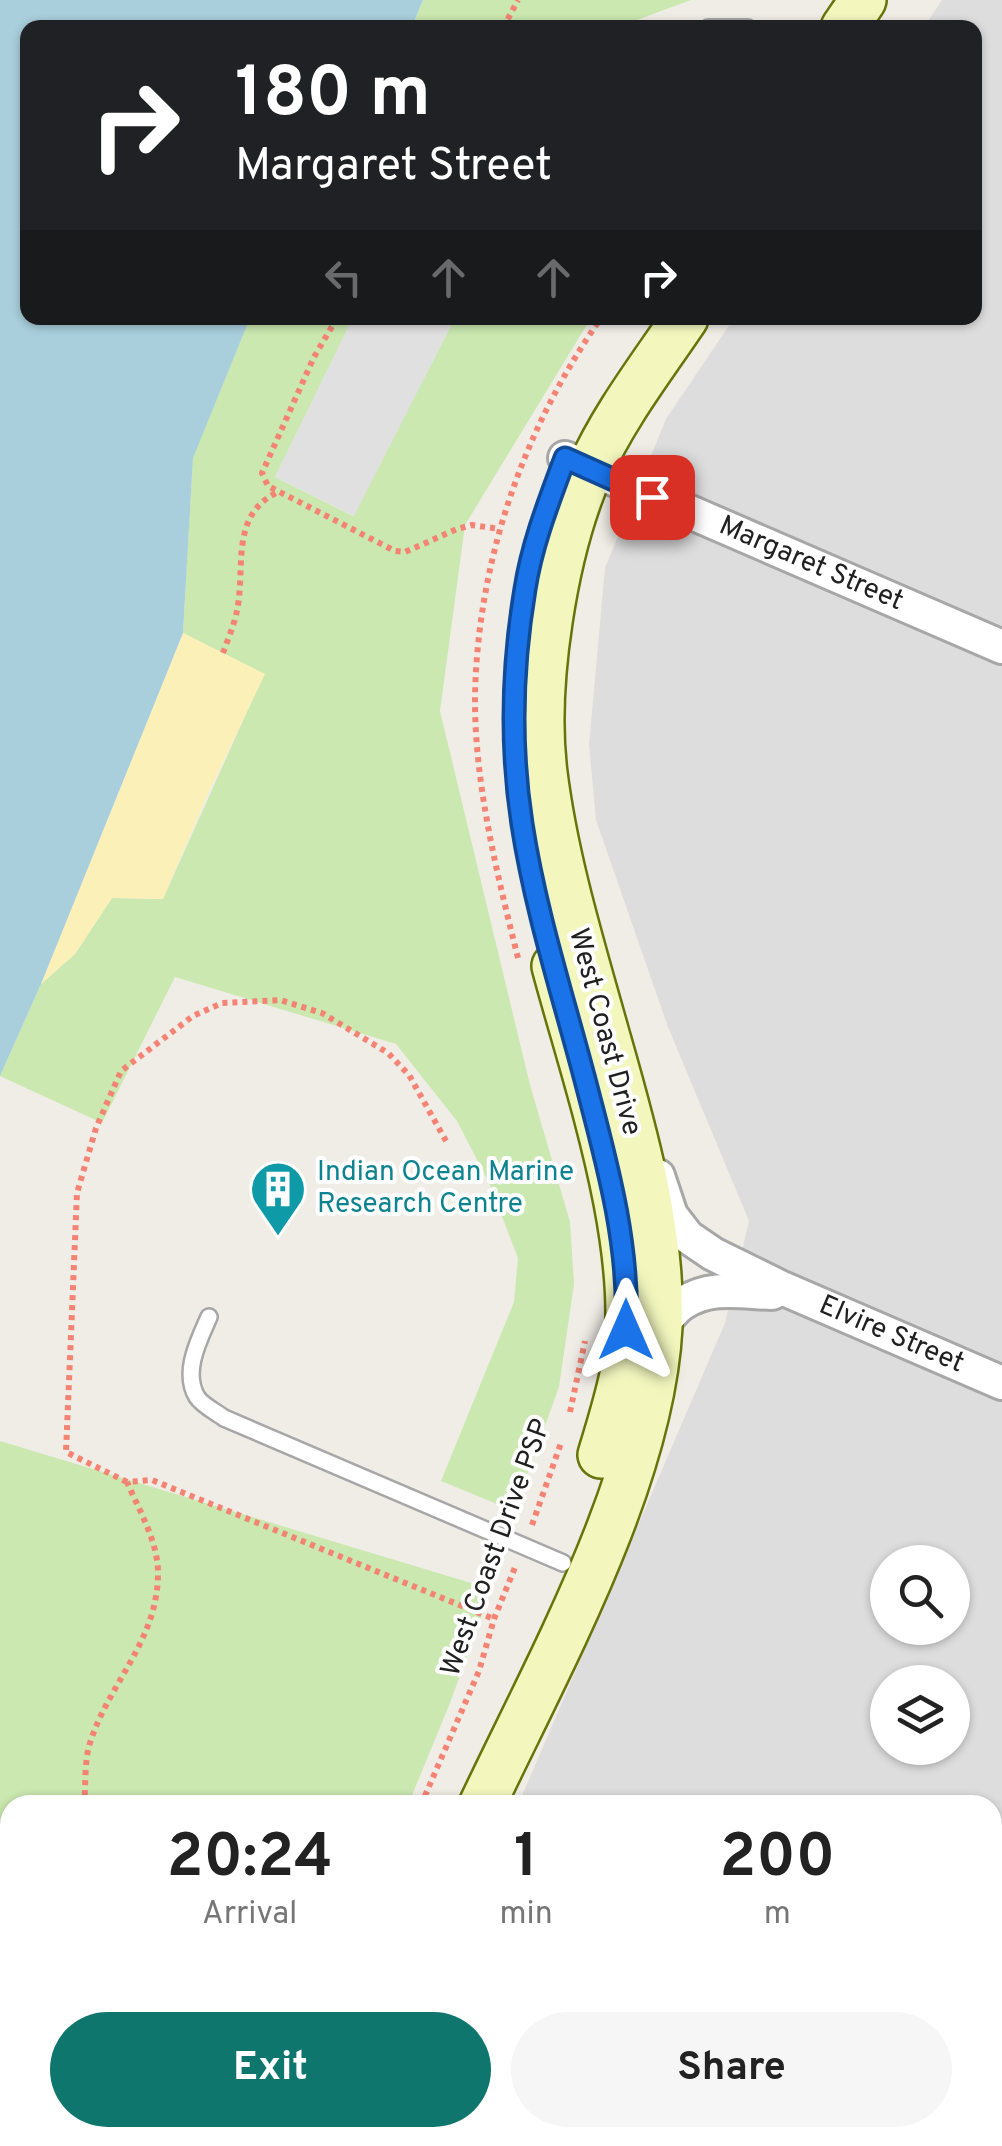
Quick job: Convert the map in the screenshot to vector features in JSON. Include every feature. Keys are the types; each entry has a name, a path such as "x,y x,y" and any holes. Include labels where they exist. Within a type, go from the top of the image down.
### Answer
{"main road":[{"name":"West Coast Drive","path":"487,1795 577,1602 620,1496 654,1382 659,1325 651,1217 556,841 544,770 544,667 587,415 645,325"},
{"name":"West Coast Drive","path":"452,1795 543,1554 594,1480 625,1363 628,1297 614,1190 536,892 516,775 515,662 525,585 544,517 577,464 636,390 680,325"}],"street":[{"name":"Margaret Street","path":"577,464 1002,647"},
{"name":"Elvire Street","path":"630,1127 642,1130 672,1216 688,1237 713,1254 782,1288 1002,1383"},
{"name":"Elvire Street","path":"659,1325 677,1306 696,1295 718,1290 772,1294 782,1288"}],"lane":[{"path":"209,1316 191,1373 198,1398 224,1418 543,1554"}],"path":[{"path":"333,325 314,357 262,474 268,486 395,551 405,552 472,525 500,529"},
{"path":"522,974 493,859 475,696 483,618 500,529 516,476 542,414 595,325"},
{"path":"222,653 237,614 242,541 249,518 265,499 278,492"},
{"path":"446,1141 408,1075 388,1053 322,1013 280,1000 222,1003 192,1016 121,1071 96,1128 77,1193 66,1452 128,1482 152,1480 494,1620"},
{"name":"West Coast Drive PSP","path":"569,1417 586,1338"},
{"name":"West Coast Drive PSP","path":"425,1795 479,1671 494,1620 543,1554 564,1434"},
{"path":"85,1795 89,1744 137,1653 154,1609 158,1569 153,1543 128,1482"}],"shaded area":[{"path":"942,0 1002,0 1002,1795 522,1795 725,1323 749,1221 668,1027 596,820 589,745 605,568 666,419 729,325 982,325 982,20 929,20"},
{"path":"350,325 451,325 354,516 275,477"}],"green space":[{"path":"423,0 691,0 637,20 415,20"},
{"path":"247,325 350,325 275,477 353,516 451,325 587,325 465,525 440,711 530,1085 570,1222 574,1284 559,1387 514,1511 441,1481 514,1302 518,1258 489,1183 457,1121 396,1044 175,977 102,1123 0,1076 41,984 75,954 112,898 163,899 264,674 183,633 193,457"},
{"path":"0,1441 491,1589 412,1795 0,1795"}],"sand":[{"path":"183,633 265,674 163,899 112,898 75,954 41,984"}],"water":[{"path":"0,0 423,0 415,20 20,20 20,325 247,325 193,458 183,633 0,1076"}],"place":[{"name":"Indian Ocean Marine Research Centre","path":"278,1238"}],"route":[{"path":"626,1330 625,1260 614,1190 522,827 516,775 515,662 525,585 565,458 652,497"}]}
